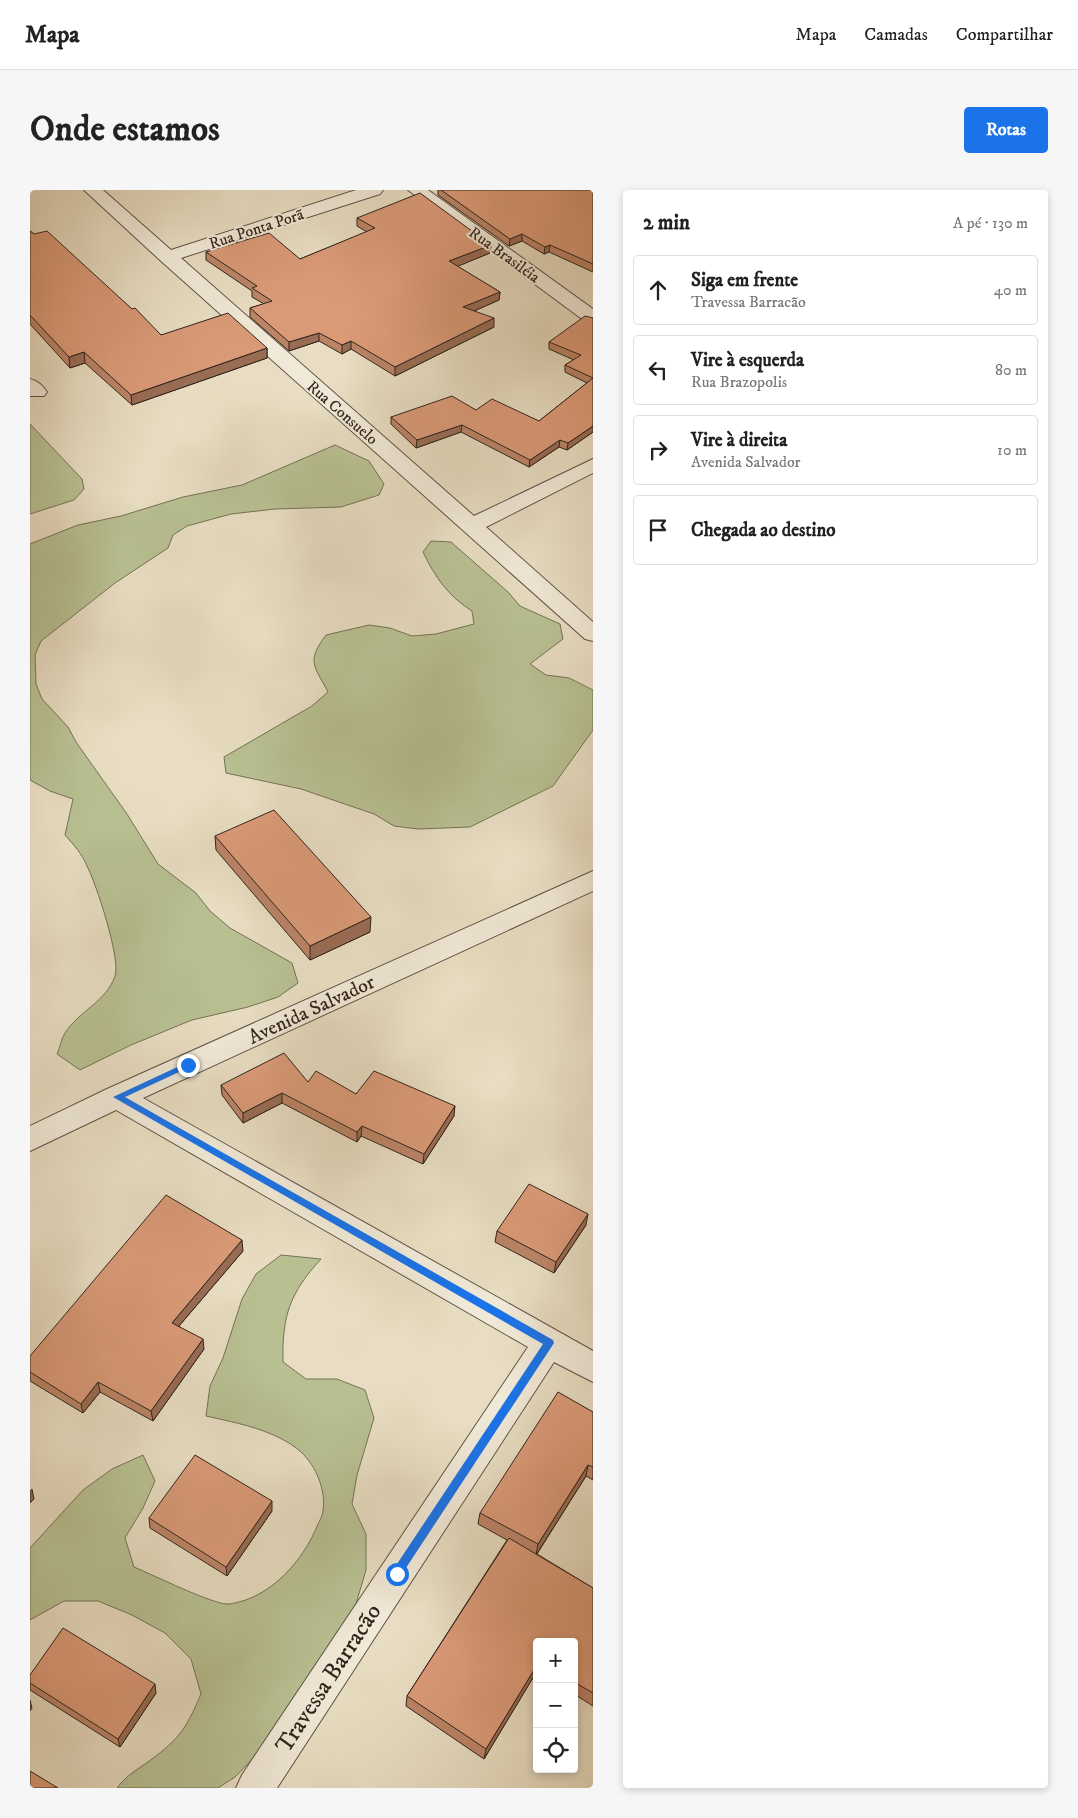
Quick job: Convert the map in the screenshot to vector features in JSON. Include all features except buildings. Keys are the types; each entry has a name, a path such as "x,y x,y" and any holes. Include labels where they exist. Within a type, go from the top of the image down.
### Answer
{"street":[{"name":"Rua Consuelo","path":"93,190 473,525 593,634"},
{"name":"Rua Ponta Porã","path":"167,257 374,190"},
{"name":"Rua Brasiléia","path":"416,190 593,318"},
{"path":"473,525 593,465"},
{"name":"Avenida Salvador","path":"30,1140 117,1097 593,880"},
{"path":"117,1097 593,1368"},
{"name":"Travessa Barracão","path":"255,1788 549,1343"}],"green space":[{"path":"30,424 82,479 84,489 74,500 30,514"},
{"path":"335,445 369,461 384,484 379,495 341,507 275,509 231,514 187,526 173,535 168,548 115,583 41,641 35,655 36,684 42,699 68,727 76,742 127,814 158,864 196,893 210,911 230,928 292,963 298,983 278,997 248,1007 192,1020 131,1045 80,1070 57,1054 65,1033 111,985 116,967 107,921 91,875 75,846 65,835 73,799 50,791 30,780 30,544 78,525 121,516 183,497 242,485"},
{"path":"431,541 451,542 508,592 520,606 560,624 563,639 530,664 546,675 569,678 593,690 593,730 553,786 470,827 418,829 394,826 374,814 301,789 226,773 224,757 312,706 328,692 314,664 316,652 326,635 369,625 390,628 412,636 436,634 474,624 472,611 456,599 437,578 423,552"},
{"path":"281,1255 321,1259 302,1283 290,1306 284,1331 283,1362 306,1379 337,1379 365,1390 374,1418 357,1475 352,1504 366,1534 366,1570 346,1637 263,1748 235,1777 218,1788 117,1788 130,1775 172,1742 188,1722 201,1694 191,1659 165,1633 132,1615 98,1601 64,1601 30,1620 30,1548 83,1490 112,1469 143,1455 155,1481 143,1508 125,1538 134,1567 198,1595 229,1604 244,1601 258,1594 284,1576 312,1538 323,1512 324,1502 319,1479 311,1464 291,1444 256,1428 206,1416 210,1386 223,1358 242,1299 256,1274"}],"route":[{"path":"188,1065 117,1097 549,1343 397,1574"}]}
